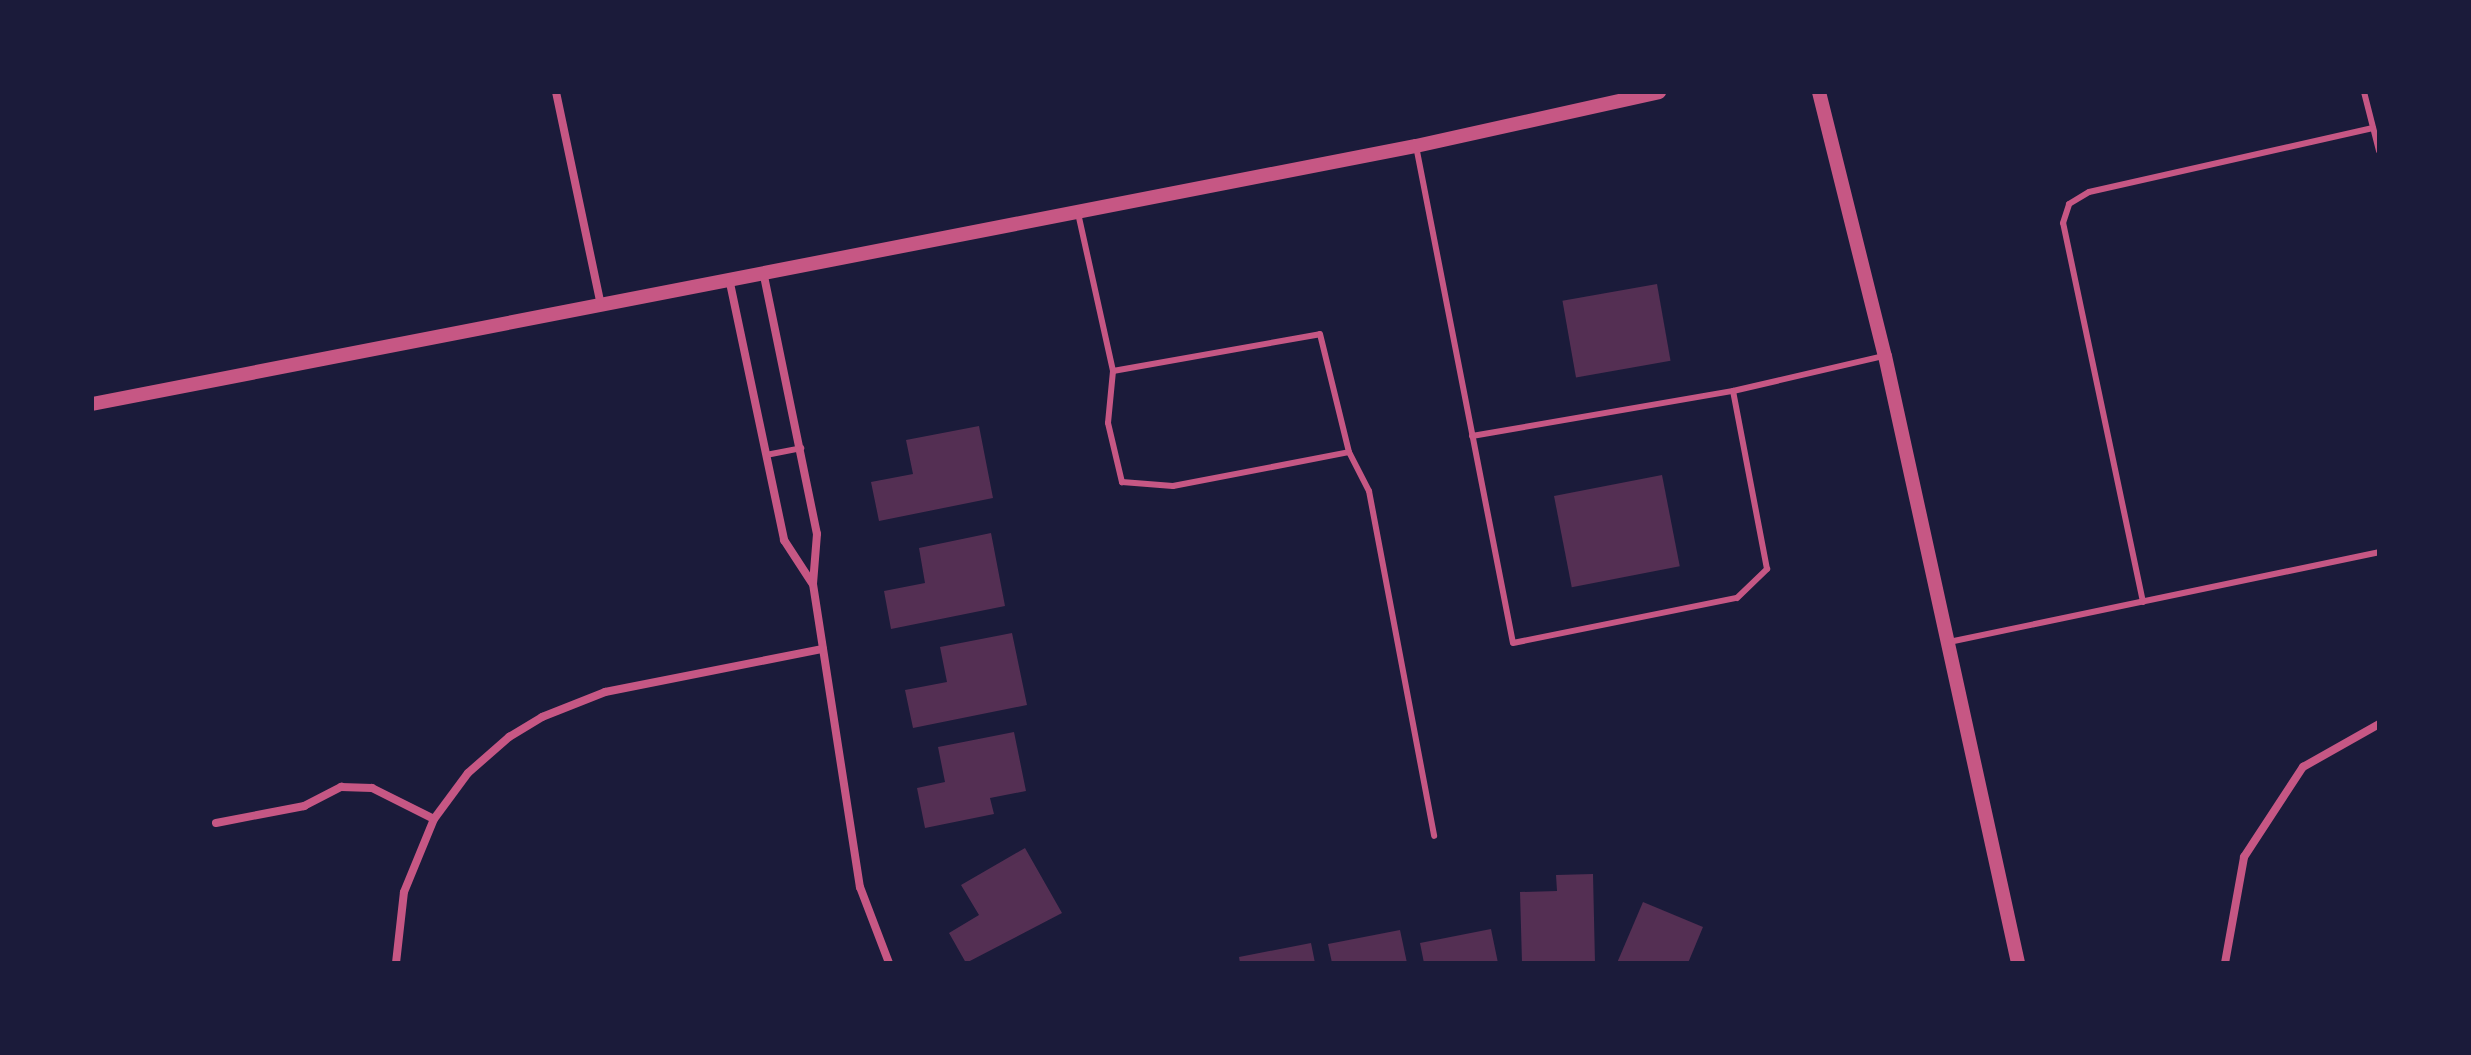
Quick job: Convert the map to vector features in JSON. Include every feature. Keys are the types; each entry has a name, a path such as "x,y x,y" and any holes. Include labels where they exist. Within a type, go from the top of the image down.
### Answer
{"street":[{"path":"556,92 601,309"},
{"path":"92,404 601,309 1416,146 1659,92"},
{"path":"1819,92 1885,356 2018,963"},
{"path":"764,276 817,534 813,584 860,887 889,963"},
{"path":"730,283 784,540 813,584"},
{"path":"396,963 404,892 434,819 468,773 542,717 605,692 823,649"},
{"path":"2225,963 2244,857 2303,767 2379,724"},
{"path":"216,823 304,806 341,787 372,788 434,819"}],"lane":[{"path":"2364,92 2379,151"},
{"path":"2143,602 2063,223 2069,204 2089,192 2373,128"},
{"path":"1416,146 1513,643 1737,598 1767,569 1733,391"},
{"path":"1078,213 1113,371 1108,423 1122,482 1173,486 1349,452"},
{"path":"1113,371 1320,334 1349,452 1369,491 1434,836"},
{"path":"1472,436 1733,391 1885,356"},
{"path":"766,455 801,448"},
{"path":"1949,642 2379,552"}],"building":[{"path":"1657,284 1671,361 1576,377 1562,301"},
{"path":"979,426 993,498 879,521 871,482 913,474 906,440"},
{"path":"1662,475 1680,566 1572,587 1554,496"},
{"path":"991,533 1005,606 891,629 884,591 925,583 919,548"},
{"path":"1012,633 1027,705 913,728 905,690 947,682 940,647"},
{"path":"1014,732 1026,791 990,798 994,814 925,828 917,788 945,782 938,747"},
{"path":"1025,848 1062,913 966,963 949,933 979,915 961,885"},
{"path":"1593,874 1595,963 1522,963 1520,892 1557,891 1556,875"},
{"path":"1643,902 1703,927 1688,963 1617,963"},
{"path":"1491,929 1498,963 1424,963 1420,943"},
{"path":"1400,930 1407,963 1332,963 1328,944"},
{"path":"1311,943 1315,963 1240,963 1239,957"}]}
